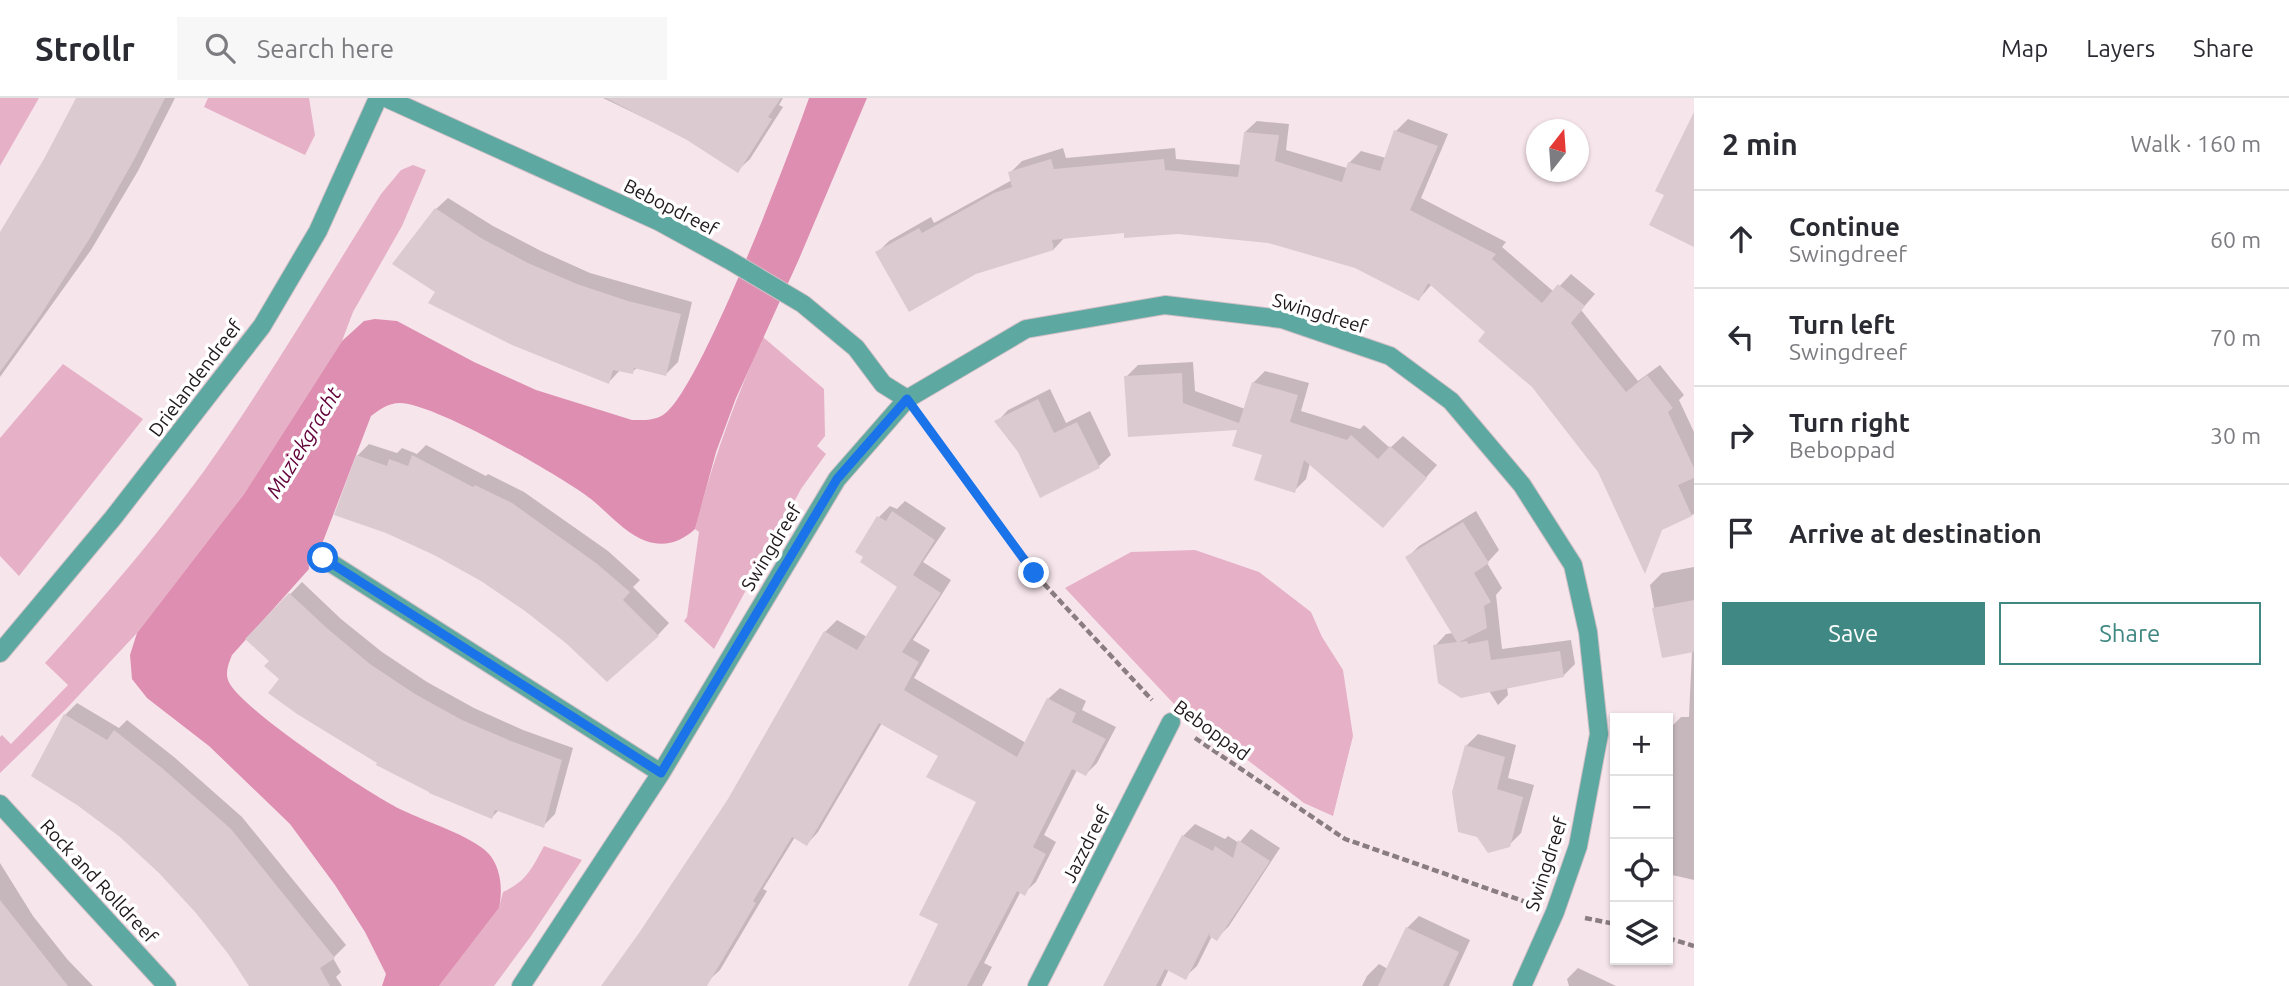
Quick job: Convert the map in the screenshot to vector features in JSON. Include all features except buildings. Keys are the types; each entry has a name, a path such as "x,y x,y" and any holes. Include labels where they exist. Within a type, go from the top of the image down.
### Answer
{"street":[{"name":"Drielandendreef","path":"0,653 113,518 262,326 318,231 378,98"},
{"name":"Bebopdreef","path":"386,98 660,222 729,260 803,304 856,348 883,384 907,399"},
{"name":"Swingdreef","path":"521,986 661,773 837,479 907,399 1026,329 1165,305 1282,319 1390,356 1451,401 1522,485 1573,565 1588,632 1599,734 1578,846 1555,912 1522,986"},
{"path":"323,558 661,773"},
{"name":"Jazzdreef","path":"1037,986 1171,722"},
{"name":"Rock and Rolldreef","path":"0,804 167,986"}],"path":[{"name":"Beboppad","path":"907,399 1034,573 1171,722 1345,839 1555,912 1610,924"},
{"path":"1673,940 1694,946"}],"shaded area":[{"path":"0,98 39,98 0,166"},
{"path":"208,98 309,98 315,135 305,155 204,107"},
{"path":"413,165 426,170 402,226 353,312 342,341 244,494 137,633 66,709 0,773 0,737 2,735 11,744 68,685 45,663 127,569 204,471 272,369 381,194 401,170"},
{"path":"763,337 824,389 825,436 817,446 826,454 801,489 714,649 684,621 687,617 699,532 695,529 725,432"},
{"path":"63,364 143,419 19,576 0,556 0,438"},
{"path":"1195,550 1259,572 1311,612 1322,637 1343,670 1353,736 1333,816 1304,803 1174,704 1065,588 1131,552"},
{"path":"544,846 582,860 494,986 439,986 499,908 503,892 523,878"}],"water":[{"name":"Muziekgracht","path":"809,98 867,98 799,259 736,398 716,452 695,529 673,542 660,544 646,541 624,528 576,488 497,442 417,406 392,404 371,416 322,544 315,546 308,553 309,569 232,655 227,670 228,680 255,710 307,750 386,802 481,847 496,865 501,886 499,908 439,986 382,986 386,974 365,932 335,885 290,824 209,746 147,698 132,679 130,655 137,633 244,494 342,341 364,321 397,321 474,362 536,390 632,420 663,415 679,398 720,319 765,215"}],"route":[{"path":"323,558 661,773 837,479 907,399 1034,573"}]}
